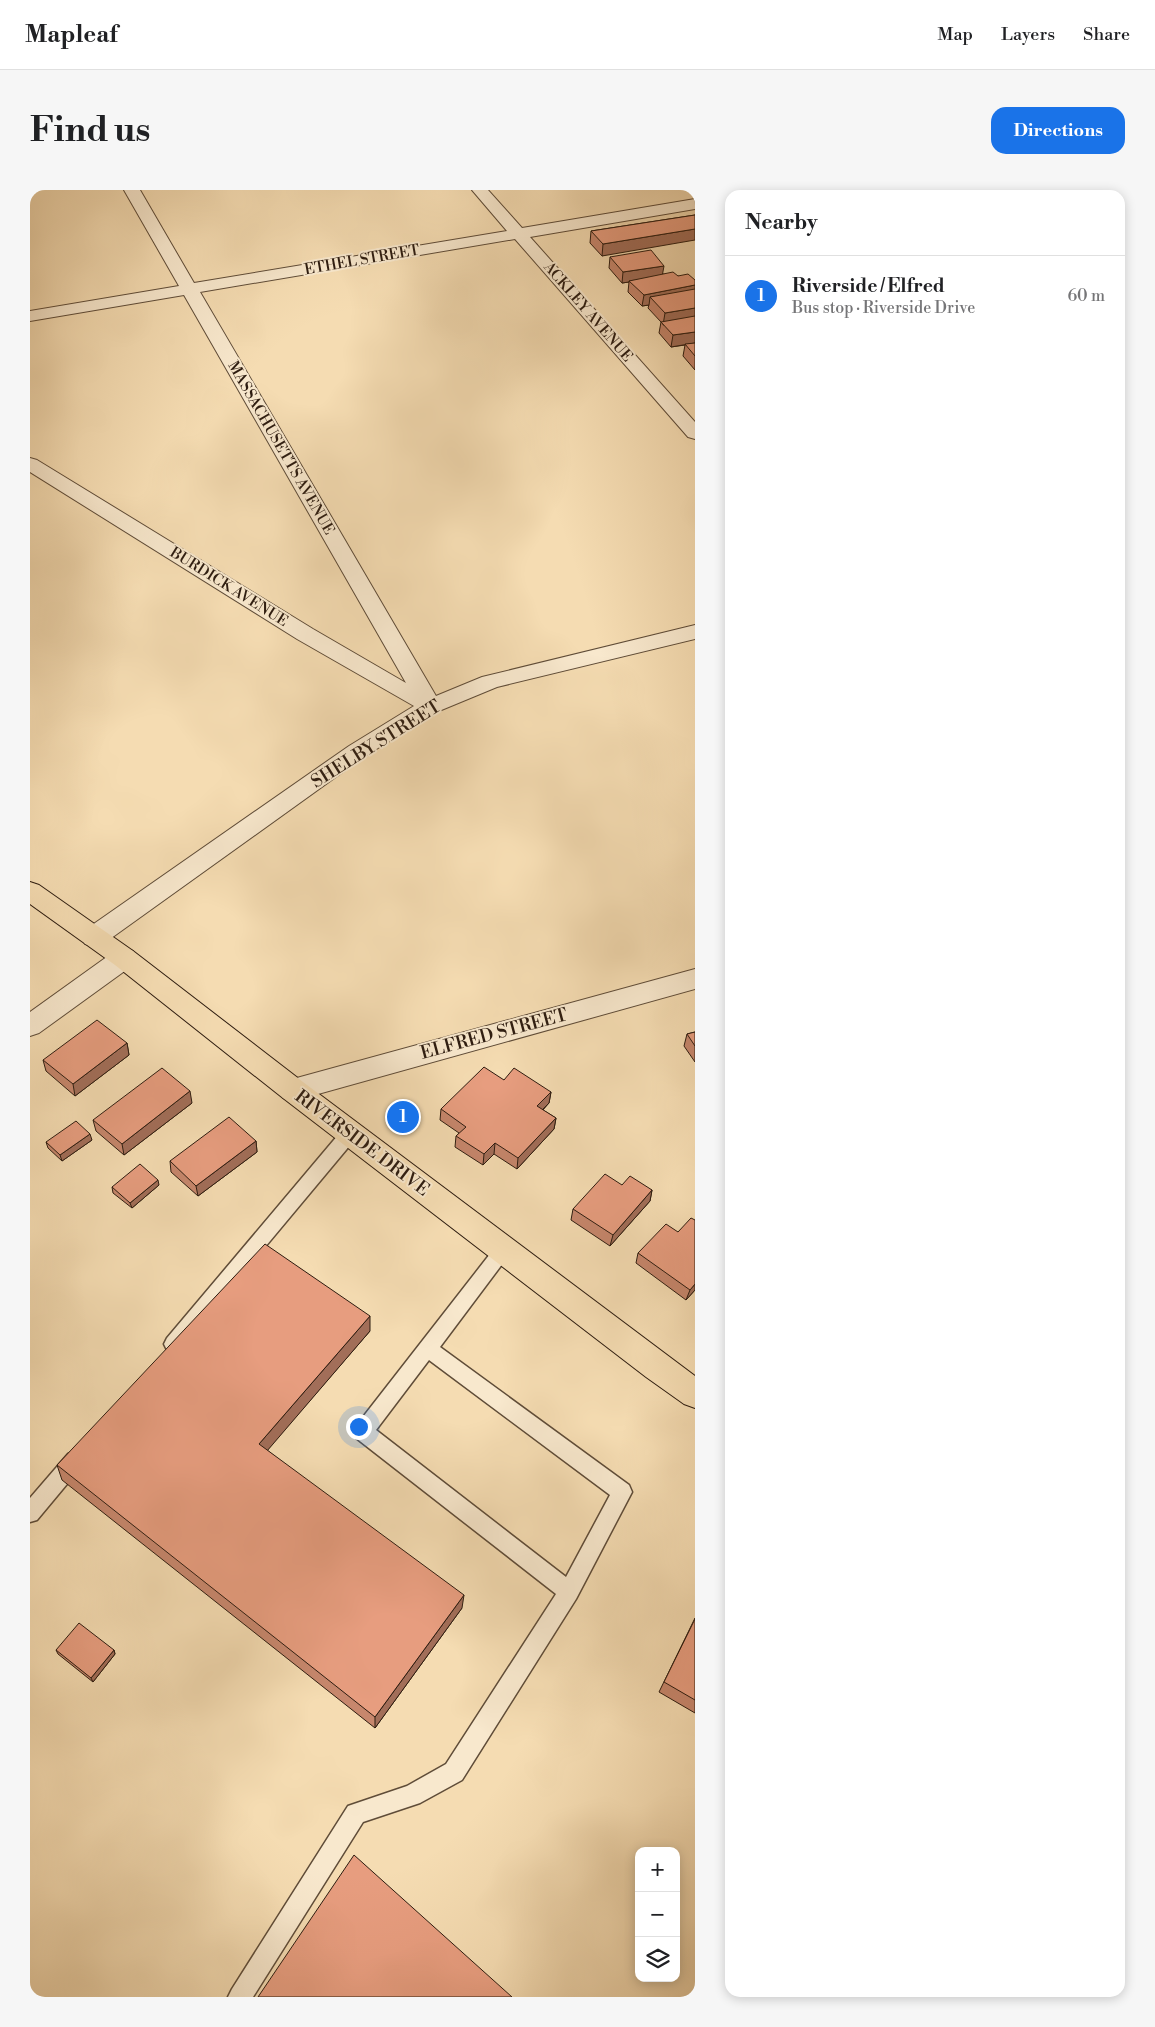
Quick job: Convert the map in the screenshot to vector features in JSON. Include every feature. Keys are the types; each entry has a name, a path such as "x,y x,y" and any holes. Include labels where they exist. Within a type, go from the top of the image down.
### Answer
{"main road":[{"name":"RIVERSIDE DRIVE","path":"30,891 124,958 293,1090 695,1394"}],"street":[{"name":"MASSACHUSETTS AVENUE","path":"132,190 431,706"},
{"name":"ACKLEY AVENUE","path":"480,190 695,433"},
{"path":"686,190 695,200"},
{"name":"ETHEL STREET","path":"30,316 695,204"},
{"name":"BURDICK AVENUE","path":"30,464 305,634 431,706"},
{"name":"SHELBY STREET","path":"94,937 357,751 431,706 490,682 695,632"},
{"path":"30,1026 124,958"},
{"name":"ELFRED STREET","path":"293,1090 695,979"}],"lane":[{"path":"164,1353 350,1133"},
{"path":"503,1250 363,1432 568,1592"},
{"path":"240,1997 356,1814 412,1795 454,1772 568,1592 622,1492 427,1348"},
{"path":"30,1513 88,1444"}],"building":[{"path":"695,215 695,229 603,244 591,231"},
{"path":"651,250 664,266 623,272 610,257"},
{"path":"673,272 678,276 688,274 695,280 695,285 644,295 629,281"},
{"path":"695,289 695,308 665,313 650,297"},
{"path":"695,316 695,332 673,335 661,322"},
{"path":"695,343 695,356 685,344"},
{"path":"97,1020 127,1043 73,1084 43,1060"},
{"path":"695,1032 695,1046 687,1034"},
{"path":"484,1067 504,1080 514,1068 551,1092 537,1106 556,1118 518,1158 495,1143 484,1154 456,1136 466,1127 441,1109"},
{"path":"162,1068 190,1091 122,1144 93,1120"},
{"path":"229,1117 256,1141 196,1186 170,1161"},
{"path":"76,1121 90,1134 60,1155 46,1142"},
{"path":"140,1164 158,1180 130,1203 112,1187"},
{"path":"605,1174 622,1185 630,1176 652,1190 613,1235 573,1209"},
{"path":"691,1218 695,1220 695,1284 690,1290 638,1253 666,1224 678,1232"},
{"path":"265,1244 370,1316 259,1444 464,1595 375,1717 57,1465"},
{"path":"695,1619 695,1700 664,1682"},
{"path":"79,1623 114,1650 91,1678 56,1650"},
{"path":"354,1855 512,1997 258,1997"}],"place":[{"name":"Riverside / Elfred","path":"403,1117"}]}
